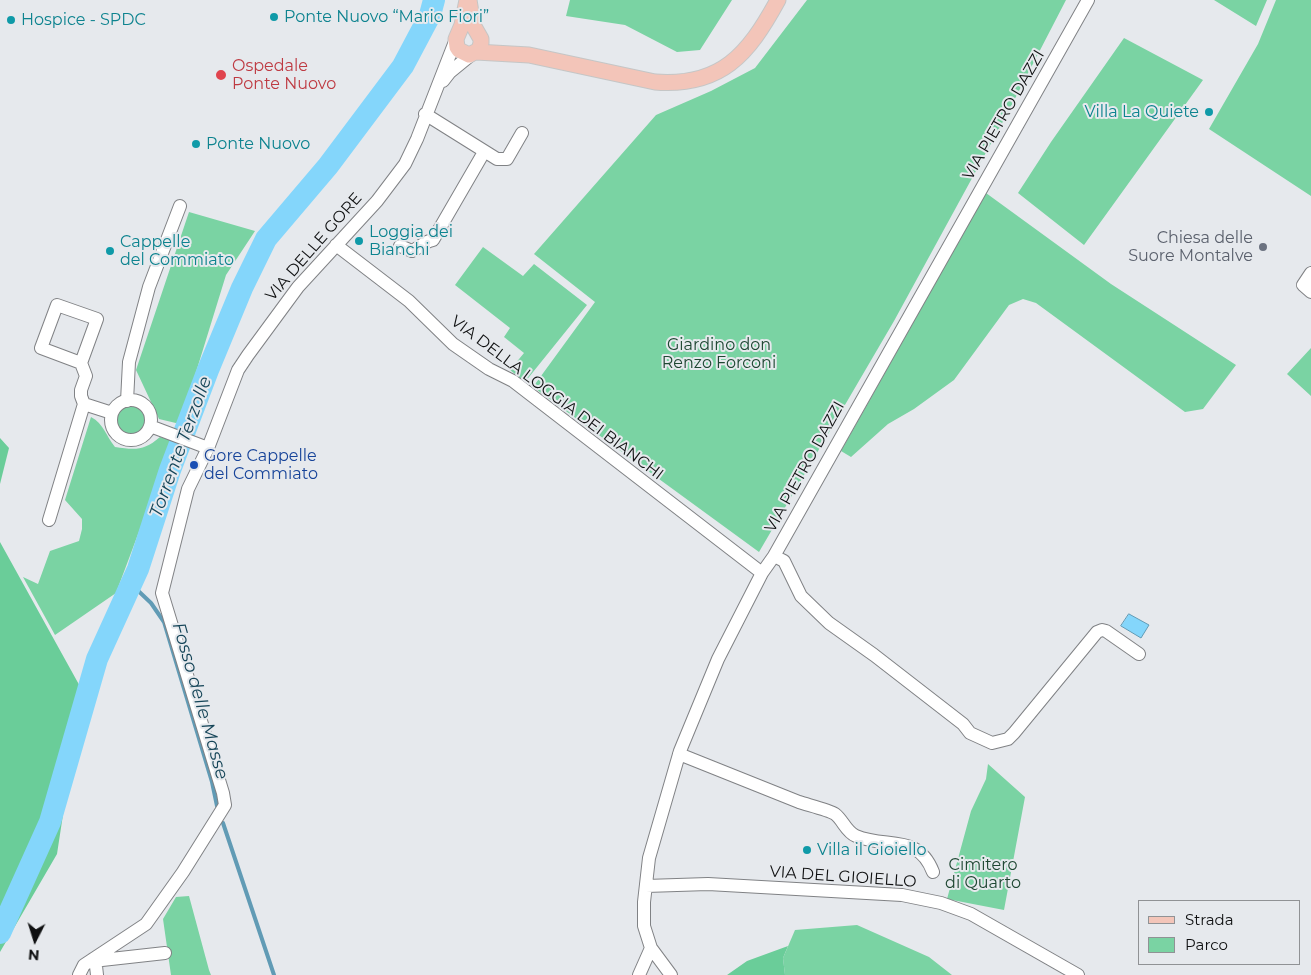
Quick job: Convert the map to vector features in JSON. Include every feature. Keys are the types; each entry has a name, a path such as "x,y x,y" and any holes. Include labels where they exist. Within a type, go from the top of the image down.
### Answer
{"main road":[{"name":"VIA DELLE GORE","path":"468,0 481,43 474,53"},
{"name":"VIA DELLE GORE","path":"457,37 468,0"},
{"path":"529,55 466,54 457,47 457,37 467,29 496,44 529,55 655,82 671,83 699,79 726,67 743,52 764,25 778,0"}],"street":[{"name":"VIA PIETRO DAZZI","path":"671,975 651,948 644,926 644,902 650,858 679,754 718,659 762,573 774,556 1088,0"},
{"name":"VIA DELLE GORE","path":"79,975 84,965 146,924 225,805 223,793 162,593 188,489 208,448 238,370 298,287 377,201 405,164 417,139 425,114 457,37"},
{"name":"VIA DELLE GORE","path":"434,94 450,72 474,53"},
{"path":"425,114 497,159 507,159 522,133"},
{"path":"400,246 412,252 427,241 433,240 484,152"},
{"path":"127,401 131,352 149,287 180,206"},
{"name":"VIA DELLA LOGGIA DEI BIANCHI","path":"336,245 409,301 453,344 489,369 513,381 762,573"},
{"path":"1307,288 1311,273"},
{"path":"50,520 84,404 81,390 86,376 81,362 96,319 57,305 41,348 81,362"},
{"path":"134,400 146,407 151,419 150,426 143,436 137,439 124,439 114,431 111,419 112,413 121,403 127,401 134,400"},
{"path":"84,404 112,413"},
{"path":"150,426 208,448"},
{"path":"774,556 784,561 801,596 829,624 882,661 963,724 970,733 992,743 1008,739 1014,733 1097,632 1106,631 1139,654"},
{"path":"679,754 835,814 854,836 910,845 928,860 933,872"},
{"name":"VIA DEL GIOIELLO","path":"646,886 708,884 902,895 941,903 971,914 1078,975"},
{"path":"639,975 651,948"},
{"path":"97,975 93,960 165,953"}],"green space":[{"path":"570,0 732,0 700,50 677,52 625,25 566,16"},
{"name":"Giardino don Renzo Forconi","path":"807,0 1066,0 1006,116 894,321 759,552 533,387 595,302 534,254 656,115 711,91 755,68"},
{"path":"1214,0 1267,0 1256,26"},
{"path":"1276,0 1311,0 1311,196 1209,129 1258,44"},
{"path":"1124,38 1203,80 1084,245 1018,193 1051,142"},
{"path":"986,193 1111,284 1236,365 1203,409 1185,412 1036,303 1023,299 1009,305 954,380 914,409 888,424 851,457 841,451"},
{"path":"189,212 255,231 226,275 180,424 159,419 136,370"},
{"path":"483,247 523,276 534,264 587,305 525,382 510,370 524,353 504,337 510,328 455,285"},
{"path":"1311,348 1311,396 1287,374"},
{"path":"131,406 141,410 145,420 141,430 131,434 121,430 117,420 121,410"},
{"path":"91,417 102,427 115,447 128,449 144,447 160,437 173,441 116,593 55,635 23,577 38,584 50,551 79,541 82,519 65,500"},
{"path":"0,438 9,448 0,484"},
{"path":"0,542 82,690 57,854 0,952"},
{"name":"Cimitero di Quarto","path":"988,764 1025,797 1004,910 947,899 971,811 986,779"},
{"path":"189,896 211,975 171,975 163,919 176,897"},
{"path":"857,925 929,957 952,975 785,975 783,958 795,930"},
{"path":"788,946 783,958 785,975 727,975 747,961"}],"water":[{"path":"1129,614 1149,625 1141,638 1121,626"}],"waterway":[{"name":"Torrente Terzolle","path":"0,933 50,822 97,659 138,569 170,470 242,288 266,239 328,166 403,66 430,15 434,0"},
{"name":"Fosso delle Masse","path":"131,584 151,603 164,622 212,782 217,806"},
{"name":"Fosso delle Masse","path":"223,823 274,975"}],"place":[{"name":"Ponte Nuovo “Mario Fiori”","path":"274,17"},
{"name":"Hospice - SPDC","path":"11,20"},
{"name":"Ospedale Ponte Nuovo","path":"221,75"},
{"name":"Villa La Quiete","path":"1209,112"},
{"name":"Ponte Nuovo","path":"196,144"},
{"name":"Loggia dei Bianchi","path":"359,241"},
{"name":"Chiesa delle Suore Montalve","path":"1263,247"},
{"name":"Cappelle del Commiato","path":"110,251"},
{"name":"Gore Cappelle del Commiato","path":"194,465"},
{"name":"Villa il Gioiello","path":"807,850"}]}
